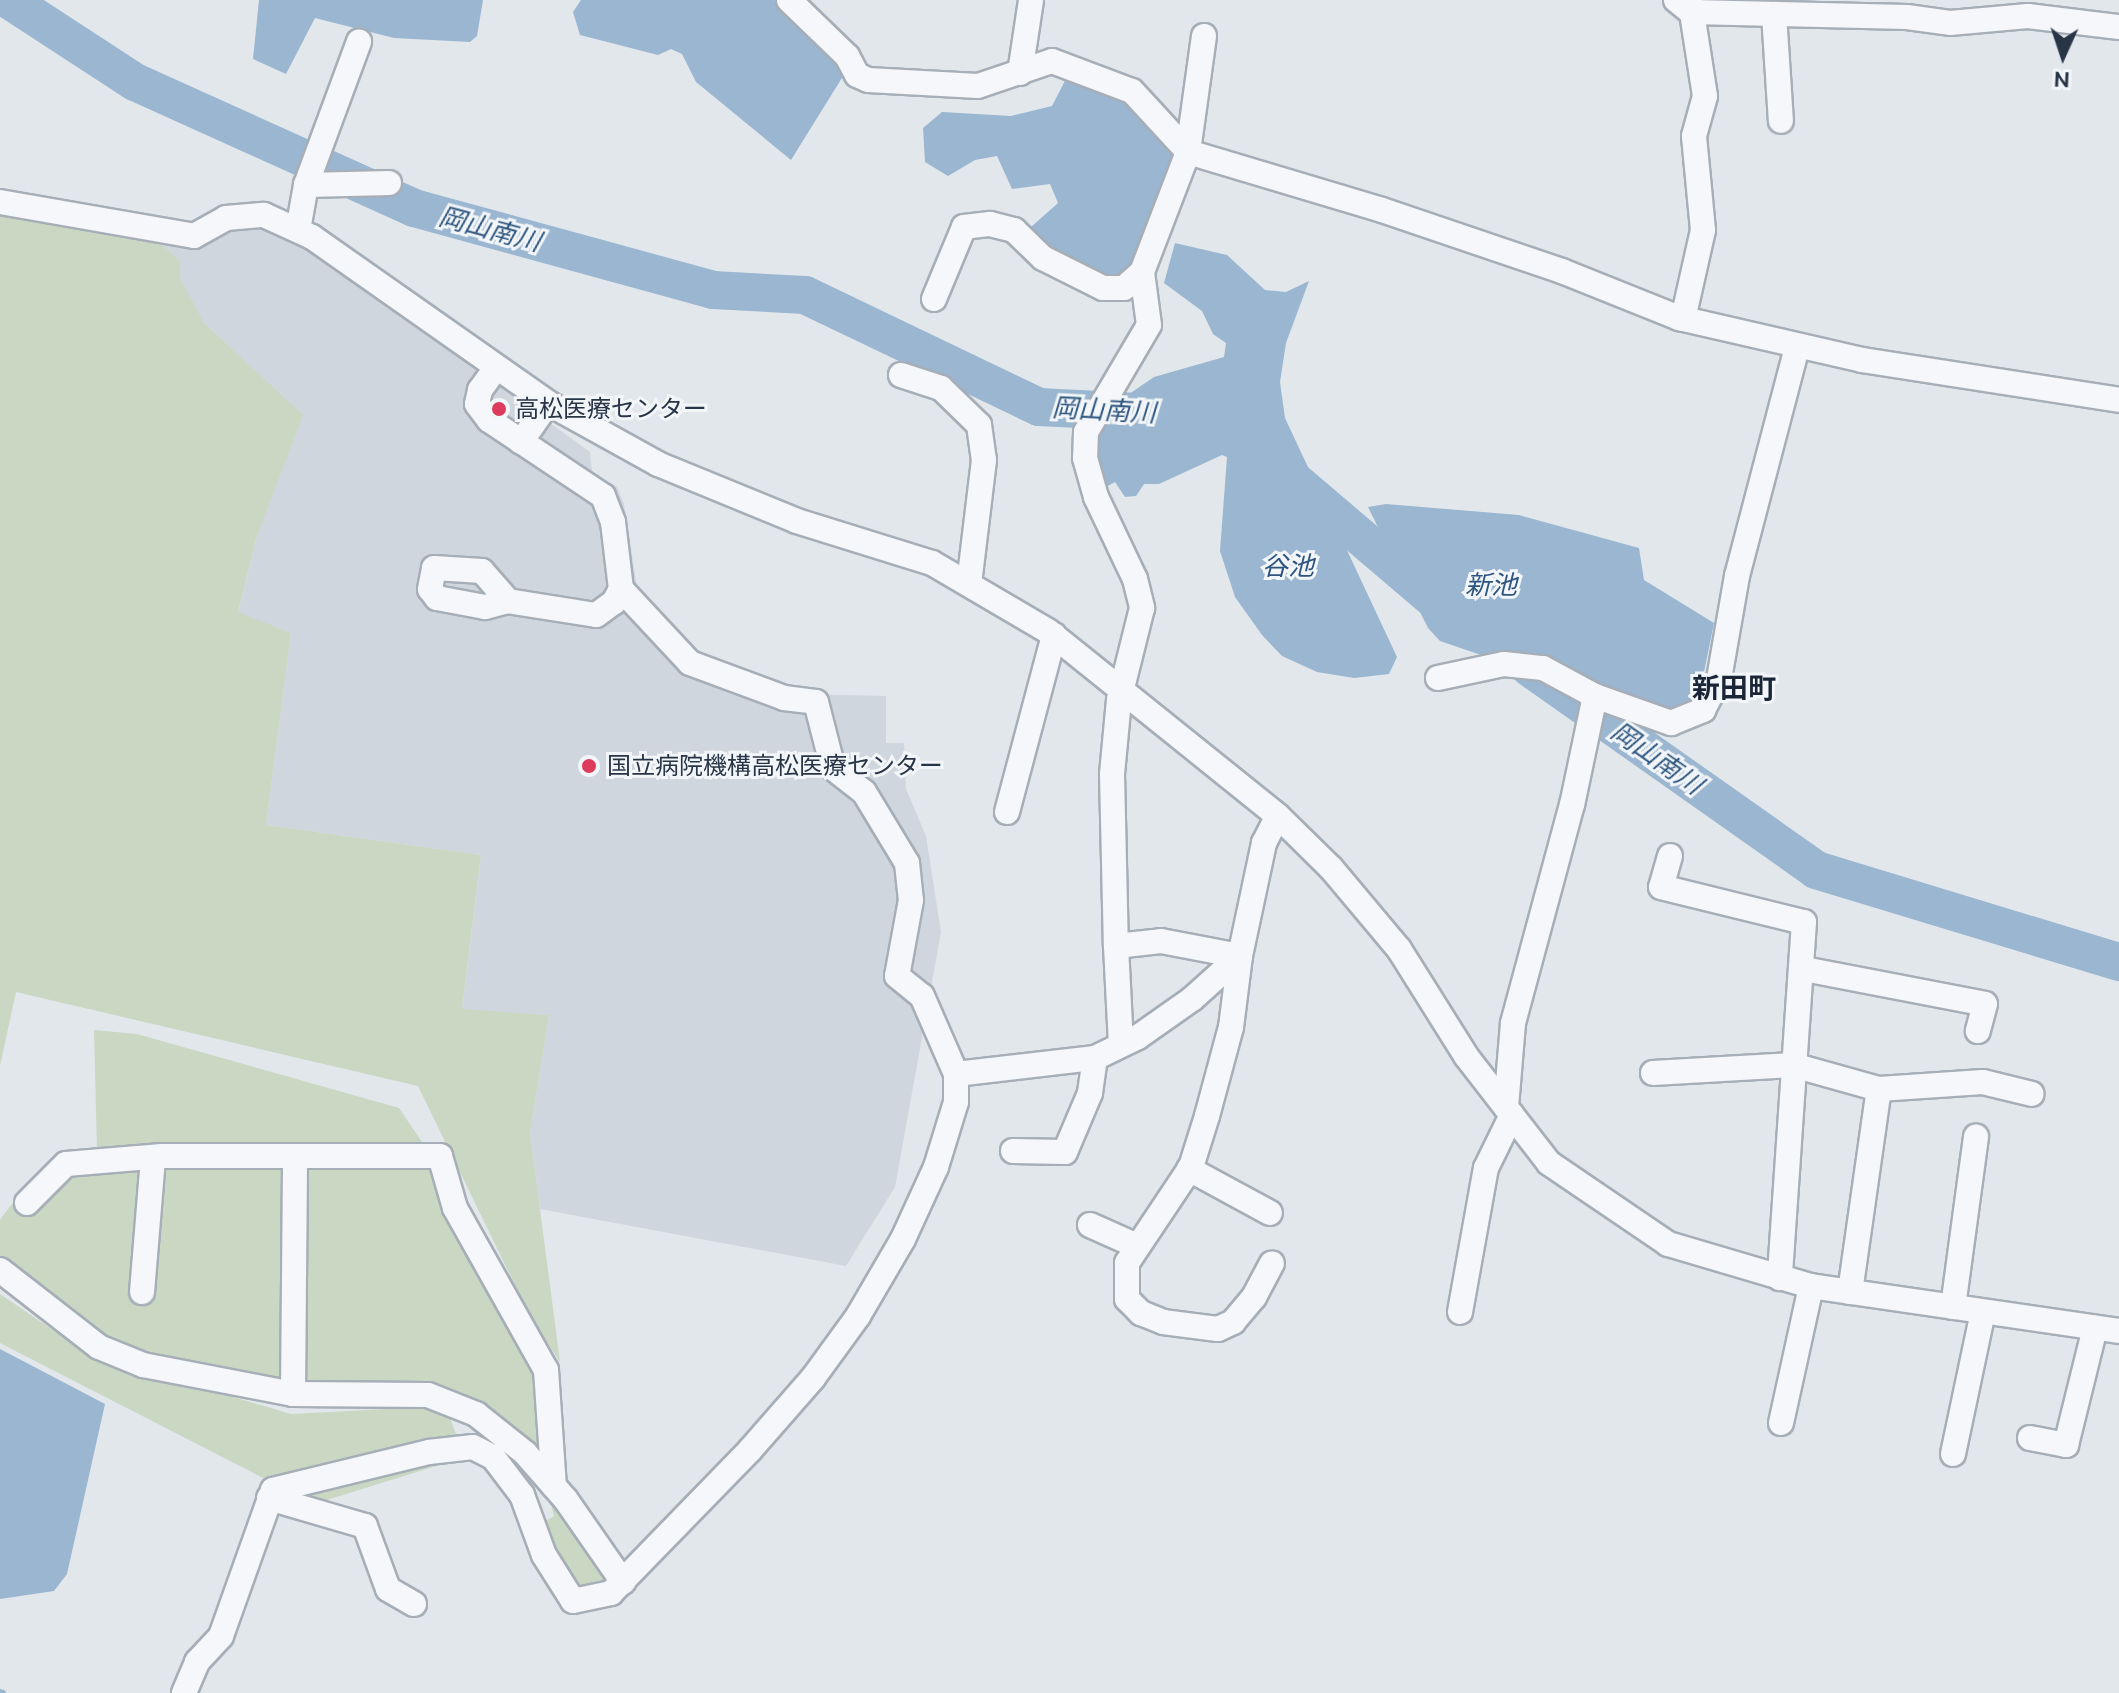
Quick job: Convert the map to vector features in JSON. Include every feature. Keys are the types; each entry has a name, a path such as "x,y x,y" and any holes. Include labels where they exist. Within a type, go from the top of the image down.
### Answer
{"street":[{"path":"789,0 847,56 857,75 868,80 978,86 1052,61 1132,91 1188,152 1412,220 1683,319 1797,348 2119,400"},
{"path":"1020,73 1031,0"},
{"path":"1683,319 1703,230 1694,136 1705,96 1686,4 1774,14 1950,23 2019,8 2119,27"},
{"path":"1774,14 1781,121"},
{"path":"934,299 964,227 990,224 1014,230 1043,258 1103,288 1124,288 1142,272 1188,152 1204,36"},
{"path":"298,230 306,185 359,42"},
{"path":"306,185 389,183"},
{"path":"0,202 194,236 226,218 264,215 298,230 548,403 658,464 797,521 932,563 1054,635 1278,816 1399,949 1466,1056 1549,1163 1668,1244 1811,1286 2107,1329 2066,1445 2030,1438"},
{"path":"1121,1044 1112,774 1123,690 1142,608 1085,458 1086,432 1149,325 1142,272"},
{"path":"1438,678 1504,664 1543,668 1595,696 1671,723 1703,710 1719,679 1737,576 1797,348"},
{"path":"496,368 478,398 489,420 603,496 613,522 621,589 614,602 596,615 508,601"},
{"path":"901,375 941,388 979,425 984,460 969,584"},
{"path":"521,442 548,403"},
{"path":"184,1693 197,1662 221,1636 273,1490 429,1452 473,1447 510,1475 534,1519 544,1555 573,1601 594,1600 623,1582 813,1378 858,1316 936,1167 956,1102 956,1074 922,996 897,976 911,900 907,863 864,792 833,768 816,702 784,698 690,663 621,589"},
{"path":"1007,812 1054,635"},
{"path":"1460,1312 1486,1168 1509,1111 1513,1023 1572,805 1595,696"},
{"path":"1272,1263 1254,1297 1233,1322 1218,1329 1163,1322 1141,1313 1127,1299 1124,1278 1137,1246 1189,1169 1231,1027 1240,956 1264,843 1278,816"},
{"path":"1670,856 1661,887 1804,922 1804,969 1793,1065 1780,1278"},
{"path":"1116,946 1161,941 1240,956"},
{"path":"956,1074 1095,1058 1192,999 1240,956"},
{"path":"1804,969 1985,1004 1978,1031"},
{"path":"1013,1151 1065,1152 1090,1093 1095,1058"},
{"path":"1653,1073 1793,1065 1879,1089 1983,1082 2032,1094"},
{"path":"1850,1292 1879,1089"},
{"path":"1953,1307 1976,1137"},
{"path":"27,1203 66,1164 153,1157 440,1156 455,1208 546,1370 554,1486"},
{"path":"142,1292 153,1157"},
{"path":"293,1394 295,1157"},
{"path":"1189,1169 1270,1213"},
{"path":"1090,1225 1137,1246"},
{"path":"0,1270 99,1347 143,1365 293,1394 428,1395 476,1414 525,1453 554,1486 623,1582"},
{"path":"1781,1423 1811,1286"},
{"path":"1953,1454 1983,1312"},
{"path":"269,1498 365,1526 388,1589 414,1604"}],"shaded area":[{"name":"国立病院機構高松医療センター","path":"271,228 301,242 590,452 592,472 617,487 624,504 637,587 664,622 707,662 798,694 886,696 886,743 904,743 906,789 926,836 941,932 895,1187 846,1266 540,1209 530,1133 549,1015 462,1010 481,855 266,825 291,633 238,613 256,539 302,415 204,323 152,237 210,239 232,231"}],"green space":[{"path":"0,208 152,237 180,261 180,278 204,323 303,415 256,539 238,612 291,633 266,825 481,855 462,1009 549,1015 530,1133 560,1362 531,1318 418,1086 16,992 0,1066"},
{"path":"94,1030 137,1034 399,1108 439,1167 540,1370 541,1447 614,1583 572,1595 543,1523 554,1516 536,1448 477,1405 289,1386 102,1345 0,1261 0,1220 11,1205 55,1163 97,1151"},
{"path":"0,1294 88,1354 291,1414 445,1406 465,1457 314,1504 0,1343"}],"water":[{"path":"259,0 483,0 477,36 470,42 394,38 315,18 286,74 253,59"},
{"path":"581,0 774,0 796,13 845,73 791,160 696,82 682,54 671,49 658,55 580,35 573,12"},
{"path":"1069,73 1134,101 1174,155 1130,266 1113,281 1061,256 1031,227 1058,203 1050,184 1012,189 997,156 975,160 948,176 925,162 923,128 942,112 1011,116 1052,106"},
{"name":"谷池","path":"1175,243 1227,255 1265,290 1286,292 1309,281 1286,343 1280,382 1285,418 1397,657 1389,674 1354,678 1317,672 1282,656 1262,635 1235,597 1220,551 1227,457 1222,455 1159,484 1144,484 1136,496 1125,497 1115,482 1106,487 1092,460 1093,433 1116,403 1154,377 1224,357 1226,343 1213,334 1202,311 1164,283"},
{"name":"新池","path":"1386,504 1519,515 1639,548 1644,580 1714,623 1701,687 1684,714 1672,717 1528,655 1484,656 1440,641 1428,628 1368,507"},
{"path":"0,1349 105,1404 67,1574 54,1591 0,1599"}],"waterway":[{"name":"岡山南川","path":"9,0 135,82 414,208 713,290 805,295 1039,407 1138,412"},
{"name":"岡山南川","path":"1289,476 1443,607"},
{"name":"岡山南川","path":"1530,668 1816,870 2119,962"}],"place":[{"name":"高松医療センター","path":"499,409"},
{"name":"国立病院機構高松医療センター","path":"589,766"}],"district":[{"name":"新田町","path":"1734,688"}]}
